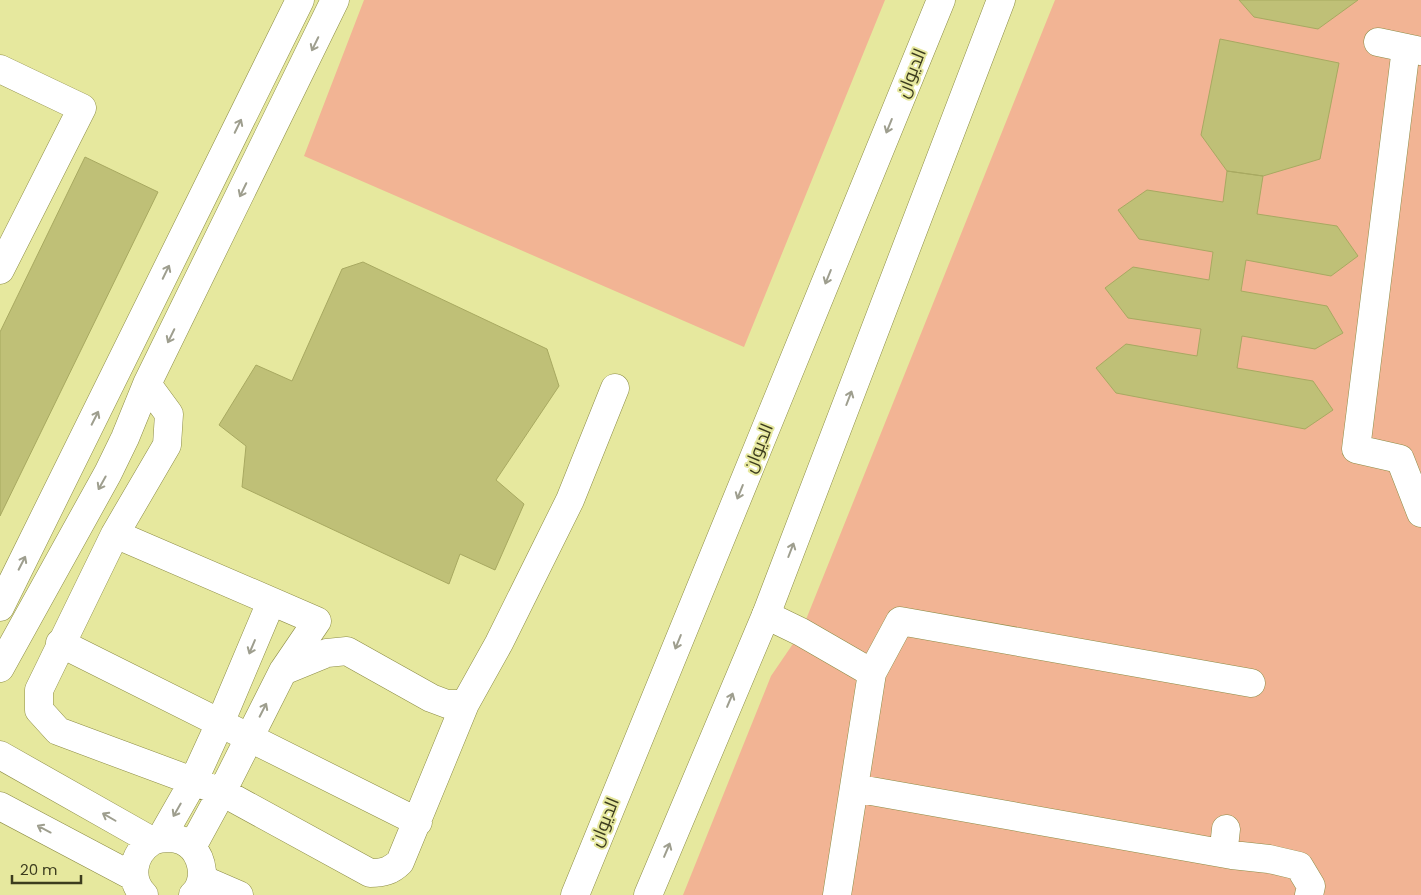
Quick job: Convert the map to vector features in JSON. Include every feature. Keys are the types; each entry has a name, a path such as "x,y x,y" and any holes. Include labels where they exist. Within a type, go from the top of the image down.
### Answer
{"street":[{"path":"0,607 300,0"},
{"path":"0,668 108,473 125,438 147,384 335,0"},
{"name":"الديوان","path":"575,895 941,0"},
{"path":"648,895 766,615 1001,0"},
{"path":"1378,42 1413,50 1356,449 1400,459 1421,512"},
{"path":"0,69 82,108 0,270"},
{"path":"147,384 169,414 167,445 115,534 60,643 39,690 39,710 58,731 222,792 370,873 383,873 393,869 400,862 465,704 499,643 570,500 615,388"},
{"path":"115,534 317,621 283,671 192,847"},
{"path":"139,886 134,866 139,853 156,840 194,782 271,602"},
{"path":"766,615 801,632 872,673"},
{"path":"837,895 872,673 900,621 1251,683"},
{"path":"60,643 418,822"},
{"path":"283,671 327,653 348,651 431,698 447,704 465,704"},
{"path":"0,755 156,840 178,839 192,847 201,860 197,887 239,895"},
{"path":"854,788 1232,855 1269,859 1299,866 1311,886 1309,895"},
{"path":"0,806 139,886"},
{"path":"1226,829 1224,847 1232,855"}],"shaded area":[{"path":"364,0 885,0 744,347 304,156"},
{"path":"1055,0 1421,0 1421,895 683,895 771,676 801,632"}],"building":[{"path":"1239,0 1358,0 1318,29 1254,17"},
{"path":"1220,39 1339,63 1320,159 1263,176 1227,171 1201,135"},
{"path":"85,157 158,192 0,516 0,332"},
{"path":"1227,171 1263,176 1257,214 1337,226 1358,256 1331,276 1246,260 1241,291 1327,306 1343,333 1315,349 1242,336 1237,368 1313,381 1333,410 1305,429 1116,393 1096,368 1126,344 1197,356 1201,329 1128,318 1105,288 1133,267 1209,280 1213,252 1139,239 1118,210 1147,190 1223,202"},
{"path":"363,262 547,349 559,386 496,480 524,504 495,570 460,554 449,584 242,487 246,446 219,425 256,365 292,381 342,269"}]}
